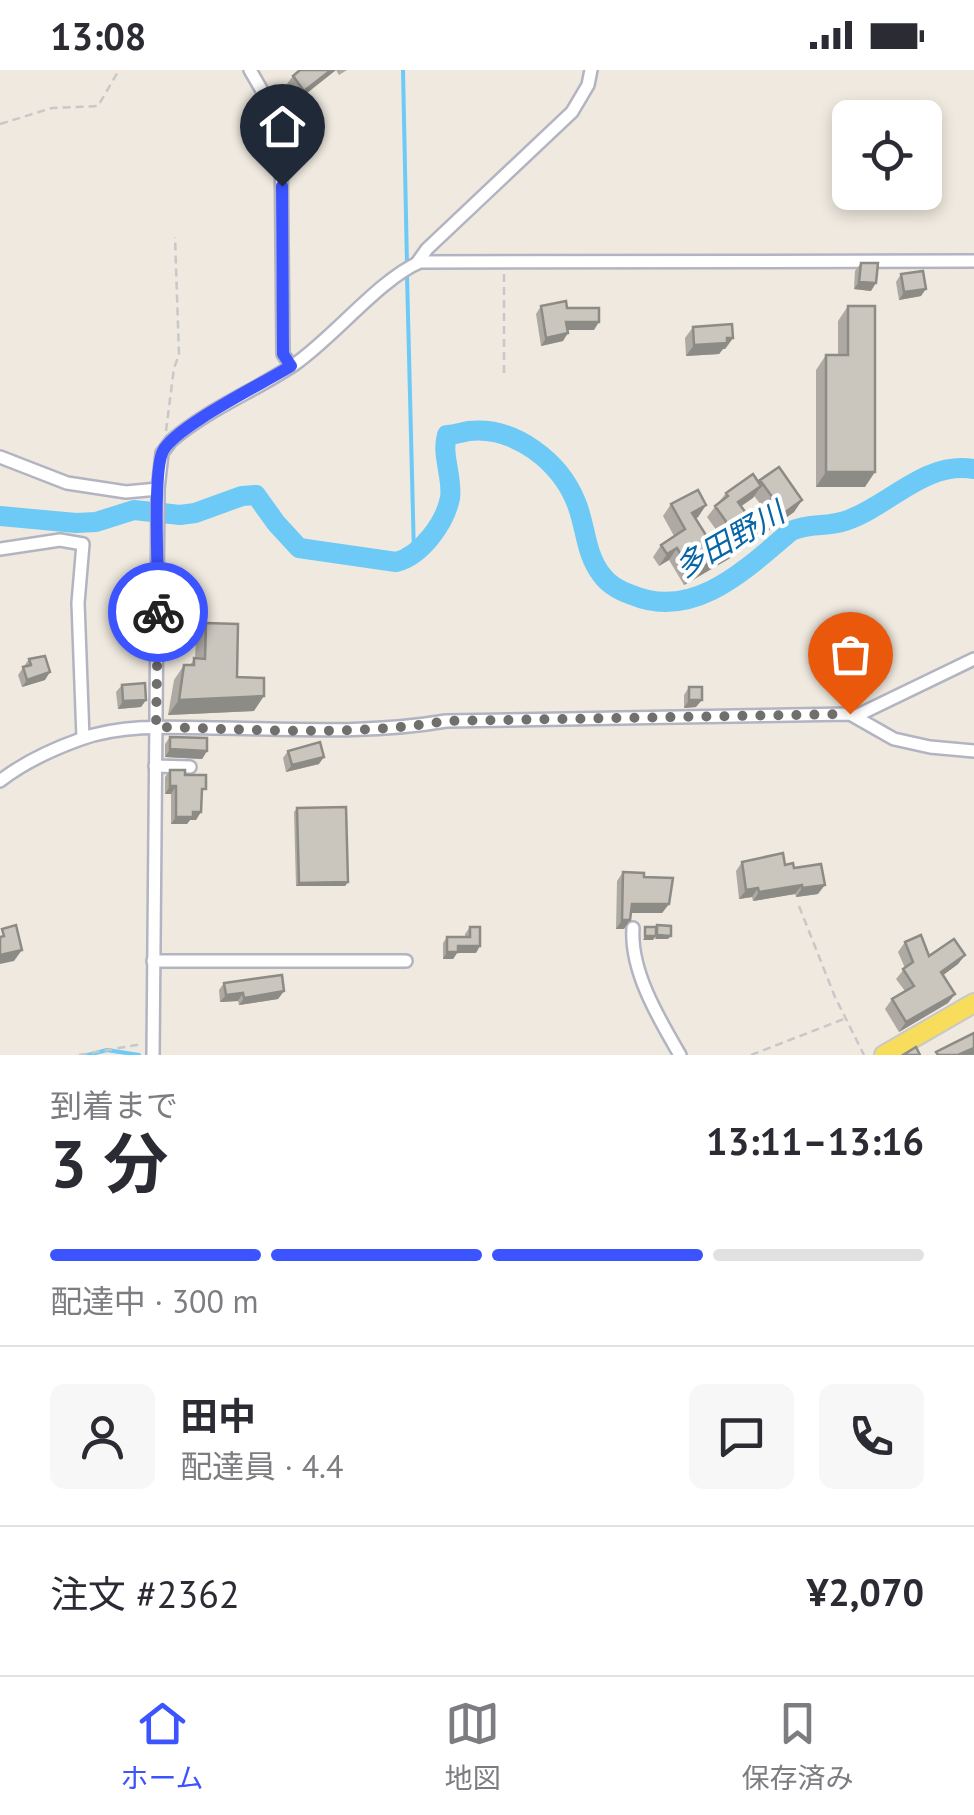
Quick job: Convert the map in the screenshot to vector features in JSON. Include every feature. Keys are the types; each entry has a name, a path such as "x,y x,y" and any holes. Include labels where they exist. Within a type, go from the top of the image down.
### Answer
{"main road":[{"path":"884,1055 974,1003"}],"street":[{"path":"250,70 281,133 283,354 291,366"},
{"path":"153,1049 158,489 160,461 166,447 194,424 291,366 417,263 437,239 572,112 588,85 591,70"},
{"path":"417,263 974,261"},
{"path":"0,457 67,483 126,492 158,489"},
{"path":"0,548 60,540 83,544 78,621 83,738"},
{"path":"0,782 24,764 83,738 156,727 333,730 411,727 446,721 856,716 974,659"},
{"path":"856,716 894,739 974,751"},
{"path":"155,766 190,767"},
{"path":"634,928 637,962 659,1018 680,1055"},
{"path":"153,961 406,961"}],"path":[{"path":"0,124 52,108 98,106 119,70"},
{"path":"166,447 172,378 179,355 175,237"},
{"path":"504,263 504,376"},
{"path":"799,906 864,1055"},
{"path":"751,1055 846,1018"},
{"path":"79,1055 153,1049"}],"building":[{"path":"300,70 331,70 304,91 293,76"},
{"path":"294,94 299,102 290,107 285,99"},
{"path":"861,263 878,263 876,283 859,282"},
{"path":"923,271 926,289 904,292 901,274"},
{"path":"566,301 567,308 599,308 599,322 566,322 568,333 546,338 541,306"},
{"path":"848,306 875,306 875,472 826,472 826,355 848,355"},
{"path":"732,324 733,338 727,338 727,343 694,345 693,327"},
{"path":"779,467 802,500 740,545 692,573 677,548 667,554 661,545 685,529 671,504 698,490 706,505 692,513 709,540 730,527 715,506 728,496 726,493 753,474 761,486 738,502 748,516 773,498 760,480"},
{"path":"206,623 238,624 237,677 264,678 264,696 179,700 184,665 194,665 194,658 205,659"},
{"path":"45,656 50,672 27,680 23,667 31,665 29,659"},
{"path":"145,683 146,700 123,701 122,685"},
{"path":"689,687 702,687 702,700 689,700"},
{"path":"170,737 207,738 207,751 170,749"},
{"path":"320,742 324,757 292,765 288,751"},
{"path":"170,770 206,775 201,812 193,812 193,817 176,817 176,786 170,786"},
{"path":"346,807 348,882 299,883 297,808"},
{"path":"783,853 785,865 793,863 794,868 821,864 825,885 746,890 742,862"},
{"path":"623,872 673,878 669,904 632,904 630,920 622,920"},
{"path":"16,925 22,950 0,955 2,929"},
{"path":"657,925 671,926 671,936 657,935"},
{"path":"470,927 480,927 480,946 458,946 458,952 447,952 447,937 470,937"},
{"path":"645,927 656,927 656,936 645,936"},
{"path":"921,935 929,956 954,939 965,955 941,972 955,994 906,1022 892,999 914,986 903,969 913,962 905,942"},
{"path":"282,975 284,991 244,998 243,993 226,995 224,983"},
{"path":"974,1033 974,1048 958,1055 936,1052"},
{"path":"916,1047 920,1055 903,1055"}],"waterway":[{"path":"403,70 407,265"},
{"path":"407,275 414,555"},
{"name":"多田野川","path":"0,516 96,522 134,510 195,513 242,496 256,495 299,548 396,562 423,546 447,508 447,435 486,431 519,441 559,473 576,502 592,557 607,581 632,595 677,601 718,587 791,531 845,521 939,472 974,469"},
{"path":"88,1055 107,1050 139,1055"}],"way so far":[{"path":"158,612 156,727 333,730 411,727 446,721 850,714"}],"route":[{"path":"158,612 158,489 162,453 194,424 291,366 283,354 282,186"}]}
